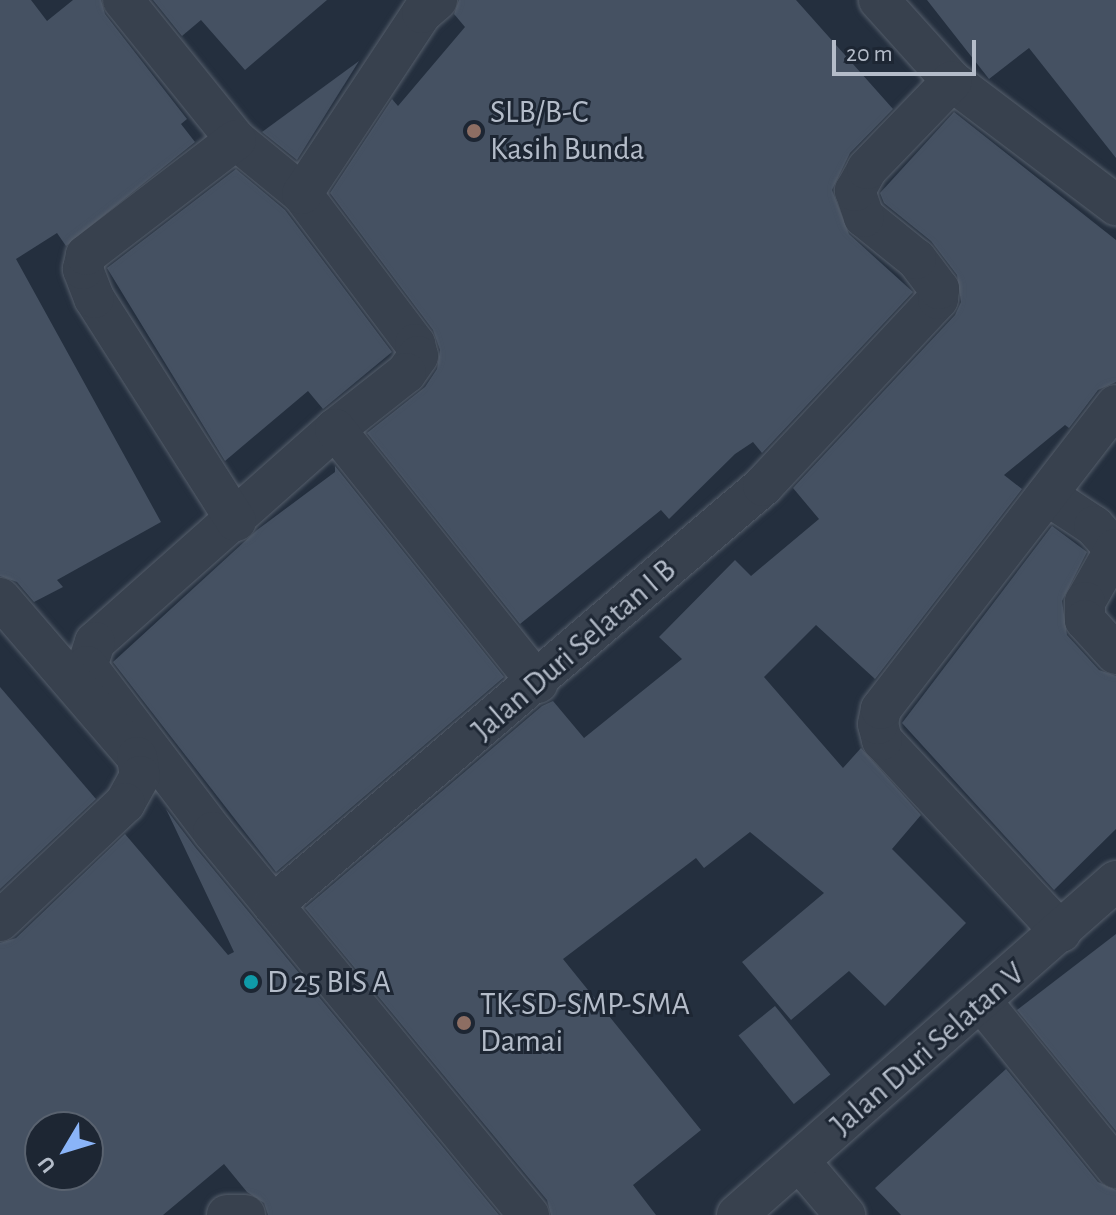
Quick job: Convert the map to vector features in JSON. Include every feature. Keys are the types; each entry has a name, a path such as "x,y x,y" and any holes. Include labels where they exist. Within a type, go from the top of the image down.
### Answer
{"street":[{"path":"123,0 236,140 302,194 415,344 418,356 406,373 335,429 236,521 95,642 87,666 273,905 529,1215"},
{"path":"302,194 422,13 437,0"},
{"path":"879,0 952,81 1116,205"},
{"name":"Jalan Duri Selatan I B","path":"273,905 538,683 763,486 938,299 939,289 916,259 864,217 855,191 867,169 952,81"},
{"path":"236,140 86,255 83,269 94,298 236,521"},
{"path":"1061,932 882,740 878,724 881,709 1116,405"},
{"path":"335,429 538,683"},
{"path":"1047,495 1094,526 1115,549 1085,602 1085,620 1116,654"},
{"path":"0,598 137,757 140,776 125,803 0,921"},
{"name":"Jalan Duri Selatan V","path":"737,1215 1116,881"},
{"path":"981,1001 1116,1168"},
{"path":"382,1070 500,1215"},
{"path":"800,1162 845,1215"},
{"path":"227,1215 245,1215"}],"building":[{"path":"0,0 31,0 47,21 73,0 101,0 105,14 187,119 181,124 195,142 66,246 57,233 16,259 161,522 57,580 63,587 34,602 17,582 0,576"},
{"path":"153,0 327,0 245,70 201,20 182,36"},
{"path":"459,0 796,0 893,109 850,153 832,190 849,234 913,292 762,453 753,442 735,454 669,519 661,510 520,624 367,433 425,387 437,369 440,350 433,330 330,193 392,99 398,106 465,27 454,14"},
{"path":"927,0 1116,0 1116,158 1029,48 989,79"},
{"path":"359,61 297,160 262,132"},
{"path":"954,112 1116,240 1116,382 1098,390 1069,428 1065,425 1004,475 1022,489 875,679 816,625 764,677 843,768 861,748 921,815 892,849 966,923 885,1006 849,971 791,1020 742,962 824,893 750,832 704,868 696,858 563,959 701,1130 633,1185 656,1215 551,1215 547,1200 305,908 542,706 553,701 584,738 682,659 659,637 735,560 751,576 819,519 793,488 955,315 961,302 957,275 931,241 884,203 880,193"},
{"path":"236,169 285,210 392,352 323,409 308,391 225,461 107,268"},
{"path":"335,466 504,677 276,872 113,662 257,530 335,472"},
{"path":"1052,526 1087,552 1062,601 1067,635 1099,670 1116,676 1116,829 1054,890 902,723"},
{"path":"0,687 96,799 0,889"},
{"path":"166,809 499,1215 268,1215 264,1203 247,1192 224,1164 163,1215 0,1215 0,943 16,938 125,834 228,955 234,952"},
{"path":"1116,934 1116,1131 1017,1010"},
{"path":"775,1006 830,1074 794,1104 738,1036"},
{"path":"1006,1069 1098,1182 1116,1190 1116,1215 901,1215 875,1188"}],"place":[{"name":"SLB/B-C Kasih Bunda","path":"474,131"},
{"name":"D 25 BIS A","path":"251,982"},
{"name":"TK-SD-SMP-SMA Damai","path":"464,1023"}]}
